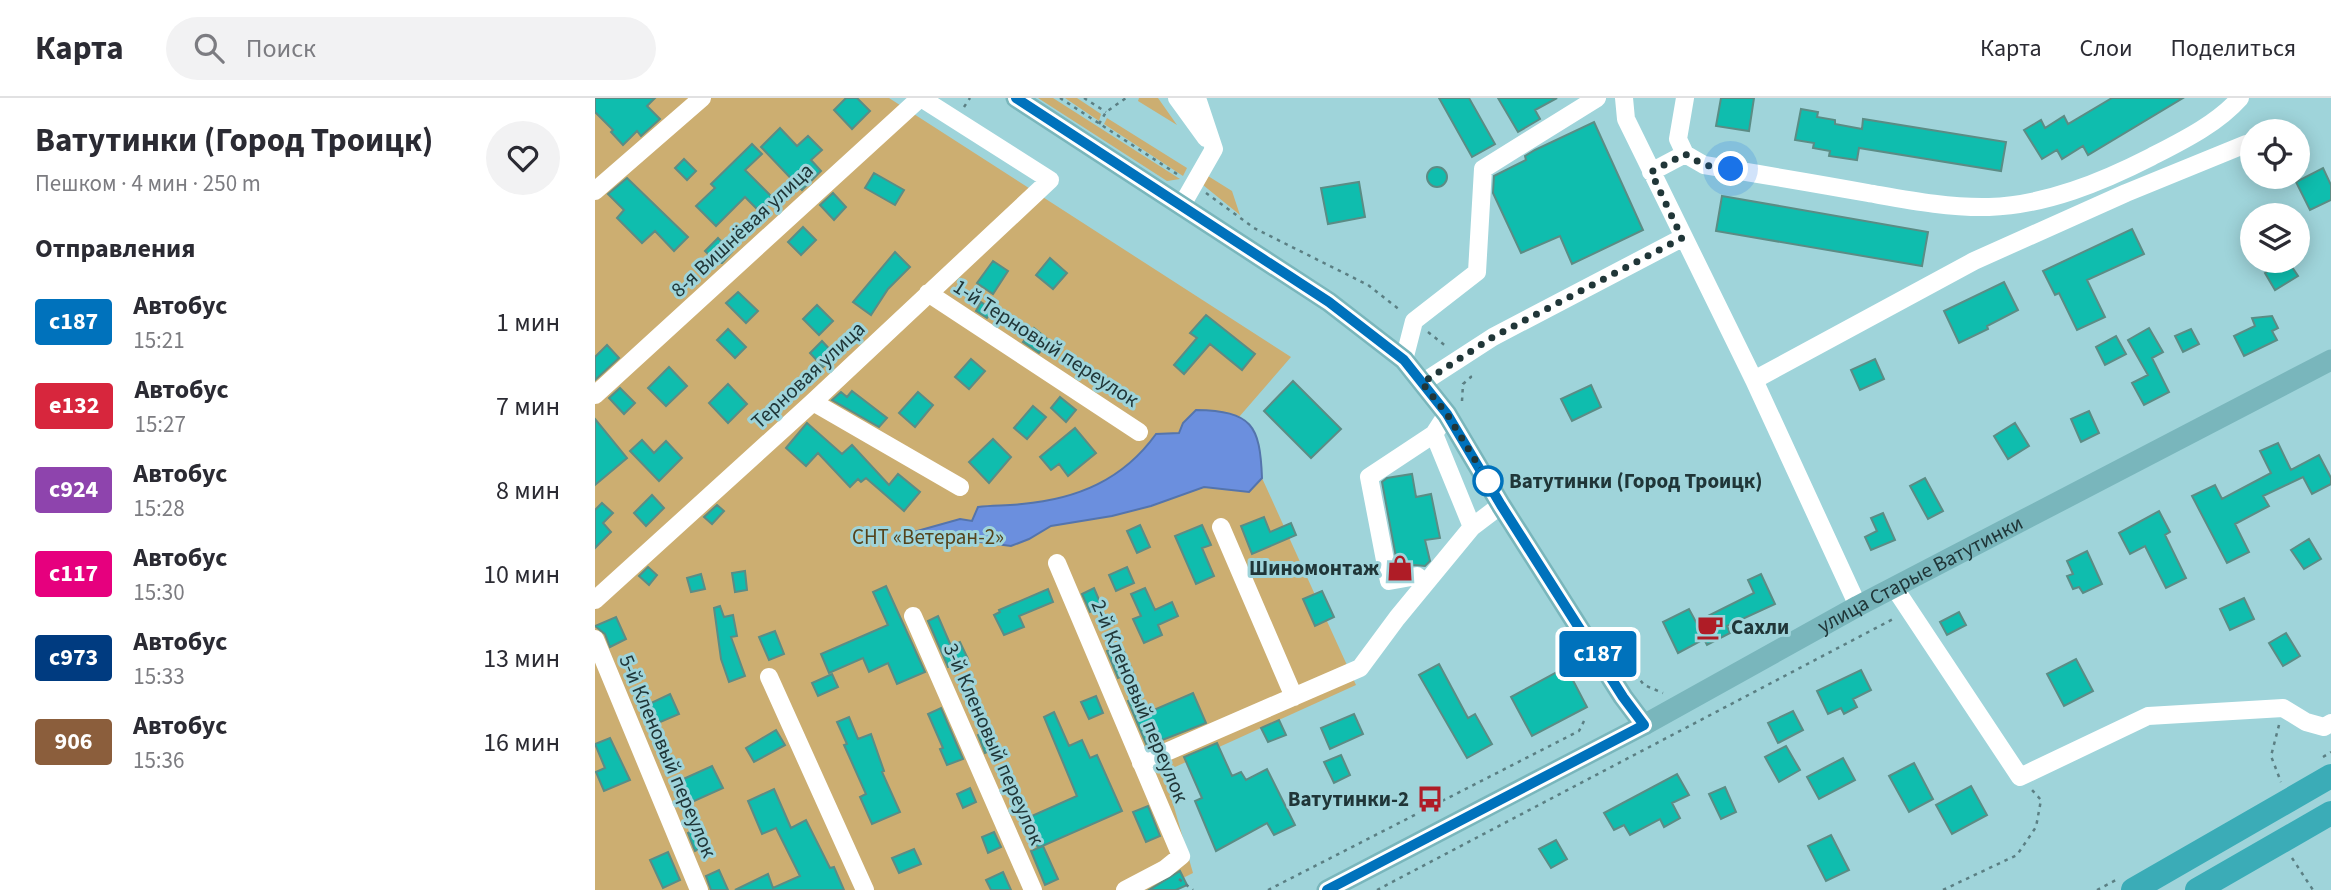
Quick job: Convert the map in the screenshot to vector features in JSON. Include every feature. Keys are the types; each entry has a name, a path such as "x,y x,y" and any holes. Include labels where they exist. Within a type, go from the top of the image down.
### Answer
{"highway":[{"path":"2133,890 2331,776"},
{"path":"2197,890 2331,813"}],"main road":[{"path":"1016,98 1329,302 1404,360 1422,383 1455,409 1501,505 1623,697 1644,725"},
{"name":"улица Старые Ватутинки","path":"1327,890 1644,725 1894,587 2331,360"}],"street":[{"path":"595,191 702,98"},
{"path":"920,98 950,106"},
{"name":"8-я Вишнёвая улица","path":"595,396 920,98"},
{"path":"1177,98 1214,149"},
{"path":"1182,205 1214,149 1197,98"},
{"path":"1404,360 1414,321 1477,272 1483,169 1597,98"},
{"path":"1624,98 1626,119 1682,238 1754,380 1859,606"},
{"path":"1685,98 1678,139 1685,154 1704,165 1945,206 1991,207 2033,202 2074,190 2137,164 2192,136 2240,98"},
{"name":"Терновая улица","path":"595,600 813,402 1050,180 950,106"},
{"path":"1754,380 1974,261 2126,193 2240,146"},
{"path":"1651,172 1685,154"},
{"path":"1422,383 1493,337 1682,238"},
{"name":"1-й Терновый переулок","path":"928,293 1139,432"},
{"path":"813,402 960,487"},
{"path":"1425,583 1417,576 1389,581 1369,477 1434,434 1455,409"},
{"path":"1434,434 1472,527"},
{"path":"1141,763 1360,668 1472,527 1501,505"},
{"path":"1221,527 1294,697"},
{"name":"2-й Кленовый переулок","path":"1057,563 1181,856 1165,869 1125,890"},
{"path":"1894,587 2020,777 2148,716 2283,708 2307,722 2324,727 2331,723"},
{"name":"3-й Кленовый переулок","path":"913,616 1033,890"},
{"name":"5-й Кленовый переулок","path":"595,639 699,890"},
{"path":"769,677 866,890"}],"path":[{"path":"950,106 969,98"},
{"path":"1060,98 1193,184 1254,228 1368,285 1461,358 1471,377 1463,384 1455,409"},
{"path":"1084,98 1106,112"},
{"path":"1099,124 1106,112 1126,98"},
{"path":"1377,890 1910,610"},
{"path":"1605,633 1644,685"},
{"path":"2281,782 2271,756 2283,708"},
{"path":"1268,890 1579,731 1585,719"},
{"path":"1943,890 2017,855 2036,827 2041,800 2020,777"},
{"path":"2292,858 2313,890"}],"green space":[{"name":"СНТ «Ветеран-2»","path":"595,98 889,98 1291,357 1239,417 1262,478 1356,685 1164,772 1193,873 1159,890 595,890"},
{"path":"1038,98 1053,98 1180,179 1167,181"},
{"path":"1065,98 1077,98 1101,114 1099,121"},
{"path":"1139,98 1158,98 1177,125 1138,101"},
{"path":"1107,118 1187,168 1183,176 1104,124"},
{"path":"1208,176 1232,191 1240,215 1203,185"}],"water":[{"path":"1196,410 1215,411 1241,418 1255,433 1259,445 1262,478 1249,492 1204,487 1151,506 1112,516 1051,526 1011,546 910,533 960,519 972,521 978,507 1016,505 1080,492 1114,475 1129,464 1156,434 1179,433 1183,423"}],"building":[{"path":"595,98 655,98 647,106 660,119 641,136 637,131 623,145 595,112"},
{"path":"846,98 857,98 870,111 852,129 834,110"},
{"path":"1439,98 1469,98 1495,144 1472,157"},
{"path":"1498,98 1557,98 1535,110 1540,119 1518,132"},
{"path":"1721,98 1754,98 1749,131 1716,126"},
{"path":"2112,98 2183,98 2088,155 2083,146 2062,159 2057,150 2042,159 2024,130 2041,120 2045,128 2064,116 2068,124"},
{"path":"1801,109 1818,112 1817,117 1835,120 1835,124 1862,129 1863,119 2006,142 2001,171 1859,148 1857,160 1829,156 1830,151 1813,148 1814,143 1795,140"},
{"path":"1594,122 1643,230 1572,264 1560,236 1521,253 1493,193 1494,176 1526,160 1525,156 1535,150"},
{"path":"780,128 797,146 808,136 822,150 811,160 821,171 802,190 761,147"},
{"path":"752,144 762,154 745,170 774,199 760,212 745,197 716,226 696,206 715,188 711,184"},
{"path":"684,159 696,171 687,180 675,168"},
{"path":"1437,167 1444,170 1447,177 1444,184 1437,187 1430,184 1427,177 1430,170"},
{"path":"2323,168 2331,185 2331,200 2310,210 2310,203 2306,203 2300,189 2310,189 2310,175"},
{"path":"874,173 904,190 895,205 865,188"},
{"path":"627,178 688,237 674,251 655,231 642,243 617,218 624,210 608,194"},
{"path":"1359,182 1365,217 1328,224 1321,188"},
{"path":"833,193 846,207 834,220 820,205"},
{"path":"1722,196 1928,232 1922,266 1716,231"},
{"path":"803,227 816,240 801,255 788,242"},
{"path":"2132,229 2144,254 2087,280 2105,317 2077,330 2059,293 2055,295 2043,271"},
{"path":"718,238 732,252 722,263 717,263 705,251"},
{"path":"895,252 910,267 888,289 871,315 853,302"},
{"path":"1050,258 1067,273 1053,289 1036,275"},
{"path":"993,261 1008,271 993,294 977,283"},
{"path":"2265,273 2296,273 2298,276 2275,290"},
{"path":"2004,282 2018,310 1959,343 1944,311"},
{"path":"738,292 758,311 746,323 726,303"},
{"path":"981,302 993,310 987,318 976,311"},
{"path":"817,305 833,321 819,335 803,319"},
{"path":"1206,315 1255,354 1242,370 1210,344 1184,374 1174,365 1197,338 1190,333"},
{"path":"2272,316 2278,328 2272,331 2277,340 2244,356 2234,336 2255,326 2252,318"},
{"path":"1034,328 1050,341 1039,353 1023,342"},
{"path":"2149,328 2163,352 2152,358 2169,392 2144,405 2132,383 2148,375 2128,340"},
{"path":"728,329 746,347 735,358 717,340"},
{"path":"2191,329 2199,344 2183,352 2175,336"},
{"path":"2116,336 2126,354 2105,365 2096,347"},
{"path":"822,341 835,355 823,367 810,353"},
{"path":"607,345 619,358 595,380 595,357"},
{"path":"971,359 985,371 969,389 955,377"},
{"path":"1875,359 1884,379 1860,390 1851,370"},
{"path":"669,367 687,386 666,406 648,388"},
{"path":"1293,381 1341,429 1311,458 1264,411"},
{"path":"728,384 747,404 728,423 709,403"},
{"path":"1591,385 1601,407 1572,421 1561,399"},
{"path":"620,388 635,403 624,414 609,398"},
{"path":"852,391 887,418 879,427 832,400 841,392 847,397"},
{"path":"918,392 933,405 915,427 899,413"},
{"path":"1060,397 1076,410 1066,422 1051,408"},
{"path":"1033,406 1046,417 1027,439 1014,428"},
{"path":"2089,411 2099,433 2081,442 2071,419"},
{"path":"595,419 627,458 595,485"},
{"path":"807,423 842,454 852,445 889,485 898,474 920,492 904,511 866,478 861,482 858,479 850,487 818,453 806,466 786,448"},
{"path":"2015,423 2029,446 2008,459 1994,436"},
{"path":"1075,428 1096,453 1068,476 1059,464 1051,470 1040,457"},
{"path":"993,439 1011,457 989,483 969,462"},
{"path":"642,440 654,453 666,441 682,458 659,481 630,451"},
{"path":"2278,443 2291,470 2319,455 2331,478 2331,484 2312,494 2303,477 2263,496 2269,506 2235,524 2249,552 2227,563 2192,496 2215,485 2222,499 2271,473 2260,451"},
{"path":"1412,474 1416,497 1431,494 1440,538 1425,540 1430,561 1425,566 1398,568 1382,482 1387,478"},
{"path":"1925,478 1943,511 1928,519 1910,486"},
{"path":"652,495 664,508 646,526 634,513"},
{"path":"602,503 613,513 603,523 611,532 595,548 595,510"},
{"path":"717,505 724,511 712,524 704,517"},
{"path":"2159,511 2170,532 2165,535 2186,578 2166,588 2145,546 2130,554 2119,533"},
{"path":"1883,513 1895,540 1871,550 1865,537 1877,531 1871,518"},
{"path":"1264,517 1270,532 1291,523 1296,535 1252,554 1241,526"},
{"path":"1140,525 1150,547 1137,553 1127,531"},
{"path":"1202,525 1211,545 1202,548 1214,576 1196,584 1175,536"},
{"path":"2309,539 2321,559 2304,569 2291,550"},
{"path":"2087,551 2102,584 2083,593 2079,587 2073,589 2067,576 2073,574 2067,561"},
{"path":"648,567 657,575 649,585 639,576"},
{"path":"1127,567 1134,583 1116,591 1109,575"},
{"path":"745,571 747,590 735,592 732,573"},
{"path":"701,574 705,589 691,592 687,578"},
{"path":"1761,574 1775,604 1727,626 1730,633 1707,645 1704,639 1678,653 1663,622 1689,609 1696,622 1754,593 1748,580"},
{"path":"886,586 925,672 897,684 888,663 869,672 863,658 829,673 821,654 888,625 873,592"},
{"path":"1094,588 1102,607 1090,612 1082,594"},
{"path":"1145,588 1155,610 1172,602 1178,616 1158,625 1162,635 1144,643 1133,619 1141,616 1131,594"},
{"path":"1048,589 1053,602 1019,616 1024,627 1004,635 994,615 1000,612 999,610"},
{"path":"1322,591 1334,617 1315,626 1303,599"},
{"path":"2244,598 2254,619 2230,630 2220,609"},
{"path":"720,606 724,617 733,615 737,636 731,637 745,676 729,682 721,659 714,608"},
{"path":"1959,612 1966,625 1947,635 1940,622"},
{"path":"938,616 951,646 960,642 968,659 948,667 928,621"},
{"path":"616,617 626,639 610,647 605,634 595,626"},
{"path":"775,631 784,654 769,660 759,637"},
{"path":"2286,633 2300,656 2283,666 2269,643"},
{"path":"1121,645 1133,672 1118,678 1107,651"},
{"path":"2076,659 2093,691 2064,706 2047,674"},
{"path":"1439,664 1468,718 1475,714 1492,744 1467,758 1419,675"},
{"path":"1566,667 1587,707 1532,736 1511,697"},
{"path":"1861,670 1871,690 1853,699 1857,707 1844,714 1841,708 1828,714 1817,691"},
{"path":"832,674 838,687 818,696 812,683"},
{"path":"1193,693 1206,723 1147,746 1128,701 1139,696 1147,713"},
{"path":"670,694 679,714 658,723 649,704"},
{"path":"1096,696 1103,713 1089,719 1081,702"},
{"path":"941,708 963,759 947,765 940,749 943,748 928,714"},
{"path":"1793,711 1803,730 1778,743 1768,723"},
{"path":"1054,712 1069,746 1082,740 1090,758 1097,755 1122,811 1038,848 1025,819 1077,796 1044,717"},
{"path":"1354,714 1363,734 1330,749 1321,728"},
{"path":"849,717 858,739 871,734 884,771 882,772 900,812 872,824 860,797 866,794 837,722"},
{"path":"1279,720 1286,735 1268,742 1261,728"},
{"path":"776,730 785,745 754,762 746,748"},
{"path":"989,730 997,748 985,753 978,735"},
{"path":"610,738 630,780 604,791 596,772 605,768 595,744"},
{"path":"1217,743 1232,776 1241,772 1246,780 1267,769 1295,825 1274,835 1267,823 1216,851 1195,801 1202,798 1184,757"},
{"path":"1786,746 1800,770 1779,782 1765,757"},
{"path":"1341,755 1350,775 1334,783 1324,762"},
{"path":"1843,758 1855,780 1819,799 1807,777"},
{"path":"1914,763 1933,799 1909,812 1889,776"},
{"path":"712,766 723,788 692,802 681,780"},
{"path":"1677,774 1689,795 1672,803 1680,818 1664,827 1660,819 1630,835 1624,825 1614,830 1604,813"},
{"path":"1971,786 1987,815 1952,834 1936,805"},
{"path":"1725,787 1736,812 1721,819 1709,794"},
{"path":"970,788 976,802 963,808 957,794"},
{"path":"774,789 791,828 806,820 830,868 834,867 844,890 735,890 768,874 773,888 800,876 776,828 762,834 748,801"},
{"path":"1148,806 1160,836 1146,842 1133,812"},
{"path":"699,827 708,845 695,851 688,833"},
{"path":"994,832 1001,847 988,853 982,837"},
{"path":"1831,835 1849,870 1826,881 1808,846"},
{"path":"1556,840 1567,859 1551,868 1539,849"},
{"path":"1043,846 1058,879 1045,885 1031,851"},
{"path":"914,849 921,864 899,873 892,858"},
{"path":"668,852 680,880 663,888 650,860"},
{"path":"719,870 728,890 711,890 706,876"},
{"path":"1180,871 1187,885 1176,890 1149,890"},
{"path":"1003,872 1011,890 991,890 986,880"}],"bus line":[{"name":"с187","path":"1016,98 1329,302 1404,360 1447,414 1501,505 1623,697 1644,725 1327,890"}],"place":[{"name":"Ватутинки (Город Троицк)","path":"1488,481"},
{"name":"Шиномонтаж","path":"1400,568"},
{"name":"Сахли","path":"1710,627"},
{"name":"Ватутинки-2","path":"1430,799"}],"route":[{"path":"1488,481 1447,414 1422,383 1493,337 1682,238 1651,172 1685,154 1704,165 1731,169"}]}
